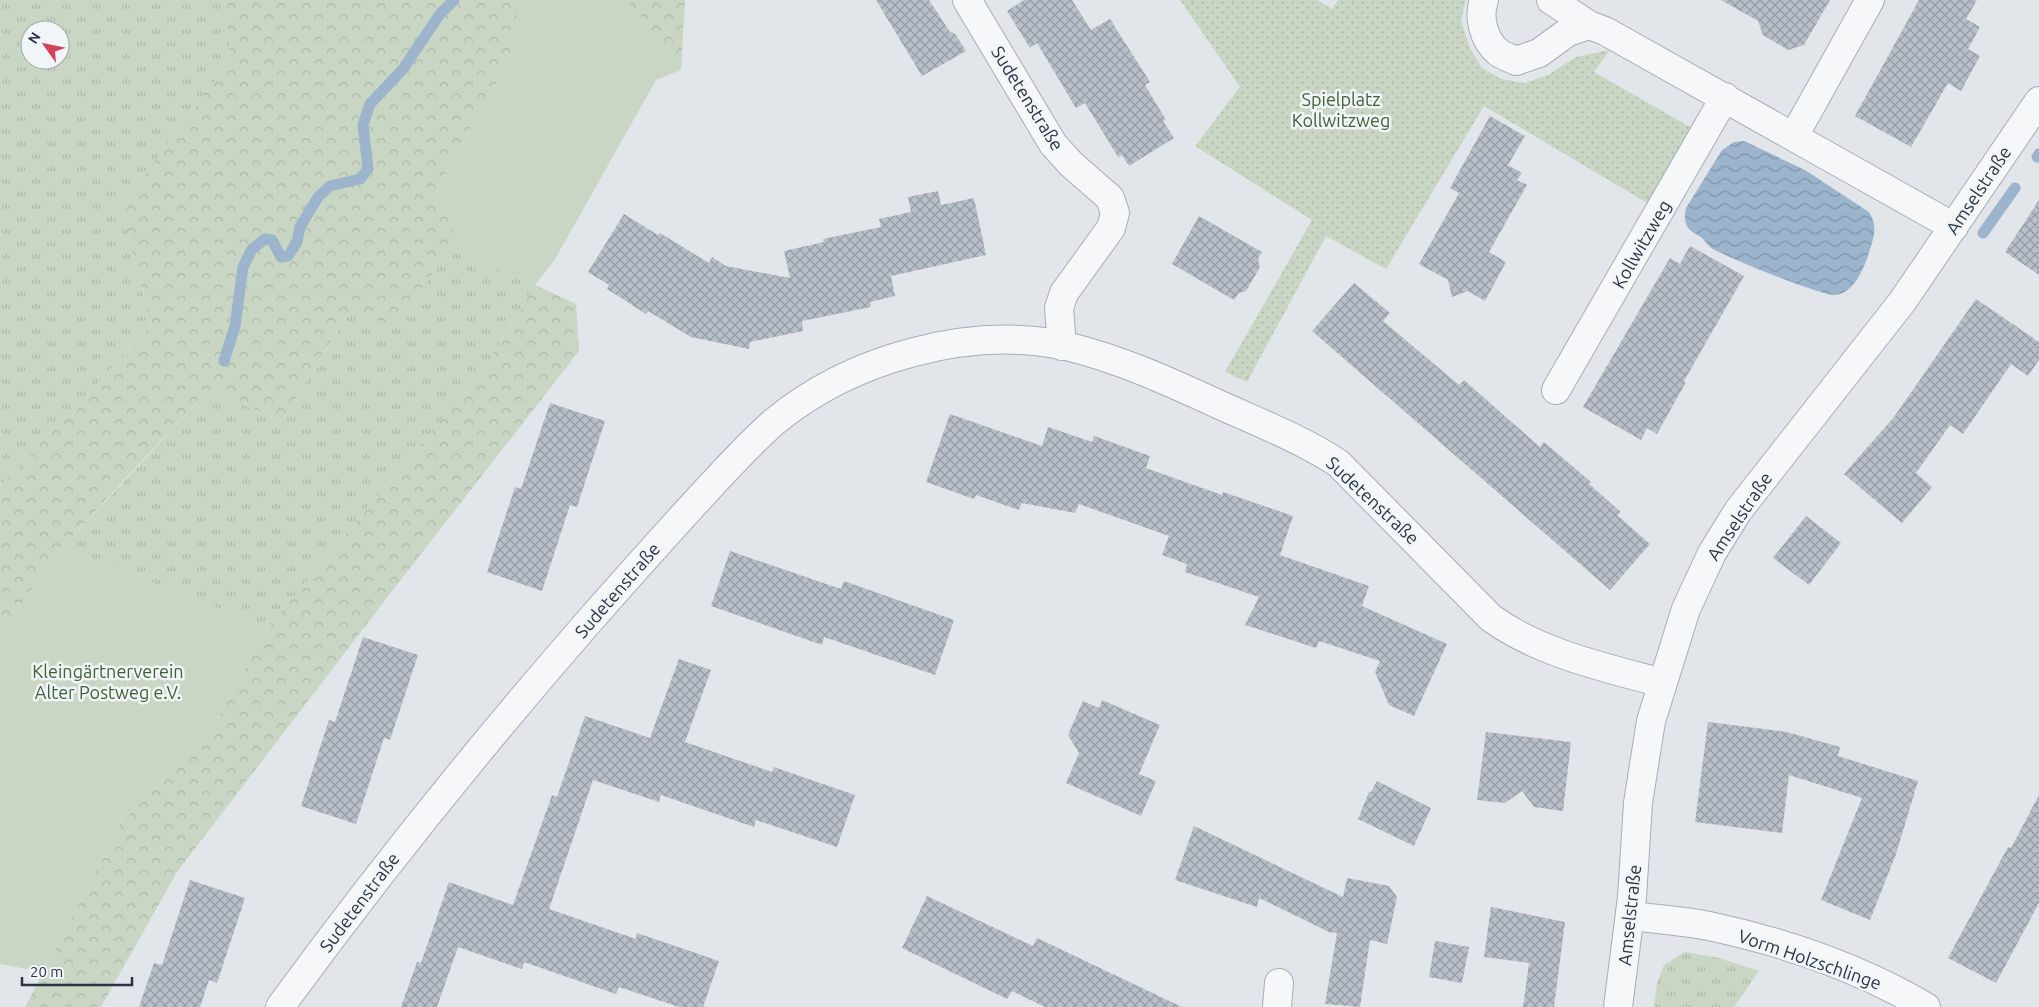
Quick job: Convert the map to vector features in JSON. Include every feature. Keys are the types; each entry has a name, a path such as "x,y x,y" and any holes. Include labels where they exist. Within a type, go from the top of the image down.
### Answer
{"street":[{"name":"Sudetenstraße","path":"967,0 1053,144 1110,198 1115,213 1111,228 1064,293 1059,308 1062,346"},
{"path":"1484,0 1480,10 1484,34 1498,52 1516,61 1539,53 1568,32 1589,25"},
{"path":"1551,0 1589,25 1605,30 1954,227"},
{"path":"1794,136 1870,0"},
{"name":"Kollwitzweg","path":"1556,390 1726,97"},
{"name":"Amselstraße","path":"1618,1007 1630,916 1638,803 1651,720 1686,609 1712,553 1733,520 1902,302 2039,101"},
{"name":"Sudetenstraße","path":"280,1007 350,913 461,772 580,632 685,513 733,462 774,422 813,394 864,368 914,352 976,341 1017,341 1062,346 1107,357 1162,378 1314,447 1338,463 1361,484 1491,618 1508,630 1530,642 1589,663 1662,683"},
{"name":"Vorm Holzschlinge","path":"1630,916 1707,926 1768,941 1829,962 1892,987 1926,1007"}],"green space":[{"path":"0,0 226,0 230,60 121,207 151,327 0,486"},
{"path":"226,0 520,0 510,60 436,191 457,237 396,327 349,312 282,421 209,390 62,548 0,634 0,486 151,327 121,207 230,60"},
{"path":"520,0 627,0 681,70 656,80 554,261 535,285 449,248 457,237 436,191 510,60"},
{"path":"627,0 685,0 681,70"},
{"name":"Spielplatz Kollwitzweg","path":"1180,0 1317,0 1332,9 1338,0 1466,0 1461,20 1470,49 1482,68 1501,79 1525,83 1548,75 1576,57 1610,50 1594,72 1692,128 1647,203 1484,106 1386,269 1326,236 1247,382 1225,372 1312,220 1195,146 1240,87"},
{"path":"449,248 535,285 483,370 268,627 62,548 209,390 282,421 350,311 396,327"},
{"path":"535,285 576,304 579,351 177,872 101,1007 25,1007 120,824 211,730 268,627 483,370"},
{"name":"Kleingärtnerverein Alter Postweg e.V.","path":"62,548 268,627 211,730 120,824 43,972 0,964 0,634"},
{"path":"1685,952 1719,958 1759,971 1734,1007 1654,1007 1657,983 1664,965"}],"water":[{"path":"1744,141 1805,170 1869,212 1874,229 1868,256 1852,286 1841,294 1826,294 1772,275 1718,252 1688,228 1685,219 1686,208 1722,150 1734,142"}],"building":[{"path":"876,0 929,0 950,32 955,34 966,51 922,76"},
{"path":"1024,0 1072,0 1091,30 1110,19 1150,82 1145,85 1166,120 1163,121 1174,138 1129,166 1122,155 1118,157 1085,103 1076,108 1037,43 1030,48 1007,11"},
{"path":"1721,0 1830,0 1804,45 1788,50 1763,35 1758,21"},
{"path":"1919,0 1977,0 1966,19 1980,27 1968,49 1980,56 1961,91 1948,83 1911,147 1855,116"},
{"path":"1490,116 1525,136 1508,165 1522,173 1517,180 1527,185 1489,252 1506,262 1485,301 1468,291 1452,297 1448,280 1419,264 1459,193 1450,188"},
{"path":"938,191 941,205 974,198 986,255 891,276 895,296 870,302 871,307 802,321 803,331 750,342 749,349 691,337 648,311 646,314 607,289 609,285 588,272 624,214 658,235 660,233 709,263 712,257 726,266 790,278 784,251 824,242 823,239 881,227 879,219 911,212 908,197"},
{"path":"2039,200 2039,275 2005,252"},
{"path":"1199,216 1262,252 1258,259 1260,267 1246,291 1239,293 1234,300 1172,264"},
{"path":"1690,246 1744,276 1684,381 1686,382 1657,434 1647,428 1641,440 1583,407 1670,258 1680,264"},
{"path":"1354,283 1390,313 1383,321 1459,385 1464,380 1540,447 1544,442 1591,482 1589,484 1621,512 1617,515 1650,544 1610,590 1312,331"},
{"path":"1976,299 2039,342 2039,360 2028,376 2011,364 1963,434 1950,425 1916,473 1932,487 1902,523 1844,474 1894,417"},
{"path":"550,403 605,421 577,507 570,505 542,591 487,572 515,487 521,489"},
{"path":"950,414 1042,446 1048,427 1092,442 1094,436 1150,456 1146,468 1222,495 1223,492 1293,516 1280,555 1369,586 1362,606 1447,644 1414,716 1389,705 1375,672 1380,661 1319,641 1316,648 1245,625 1259,597 1185,572 1187,564 1162,555 1169,536 1079,504 1075,513 1022,503 1019,510 976,495 974,499 926,482"},
{"path":"1806,516 1841,543 1809,585 1773,558"},
{"path":"730,551 841,589 844,581 954,620 935,675 824,637 822,645 711,606"},
{"path":"363,637 418,655 390,740 384,738 356,824 301,806 329,720 335,722"},
{"path":"679,659 711,670 685,742 772,772 774,767 855,795 837,847 756,820 754,827 661,795 659,802 593,780 549,909 636,939 637,933 719,961 703,1007 679,1007 619,987 616,994 524,962 522,969 458,947 437,1007 401,1007 417,962 421,963 449,882 513,905 552,795 557,797 585,716 650,738"},
{"path":"1102,700 1160,725 1139,774 1156,781 1141,816 1066,783 1079,753 1068,735 1083,701 1099,708"},
{"path":"1708,722 1787,732 1840,747 1838,756 1918,781 1896,854 1870,920 1821,900 1862,798 1789,775 1782,833 1695,822"},
{"path":"1486,732 1571,742 1563,811 1534,807 1522,791 1505,803 1477,800"},
{"path":"1377,781 1431,808 1414,846 1358,819 1369,792 1371,792"},
{"path":"2039,795 2039,903 1996,983 1948,958 2008,847 2011,848"},
{"path":"1194,826 1343,897 1347,878 1389,886 1397,897 1387,944 1370,940 1360,1007 1325,1004 1337,933 1329,932 1259,898 1257,907 1175,880"},
{"path":"190,880 245,898 217,983 209,980 200,1007 139,1007 154,963 162,965"},
{"path":"927,896 1033,946 1037,938 1182,1007 1045,1007 1012,991 1007,999 902,948"},
{"path":"1491,907 1565,922 1554,1007 1523,1007 1529,963 1484,957"},
{"path":"1435,941 1469,947 1462,983 1429,977"}],"waterway":[{"path":"224,361 235,326 243,267 252,249 265,239 272,240 281,257 288,256 297,242 300,227 318,197 330,186 360,179 368,169 363,125 370,104 403,69 440,14 454,0"},
{"path":"1983,233 2015,188"}]}
